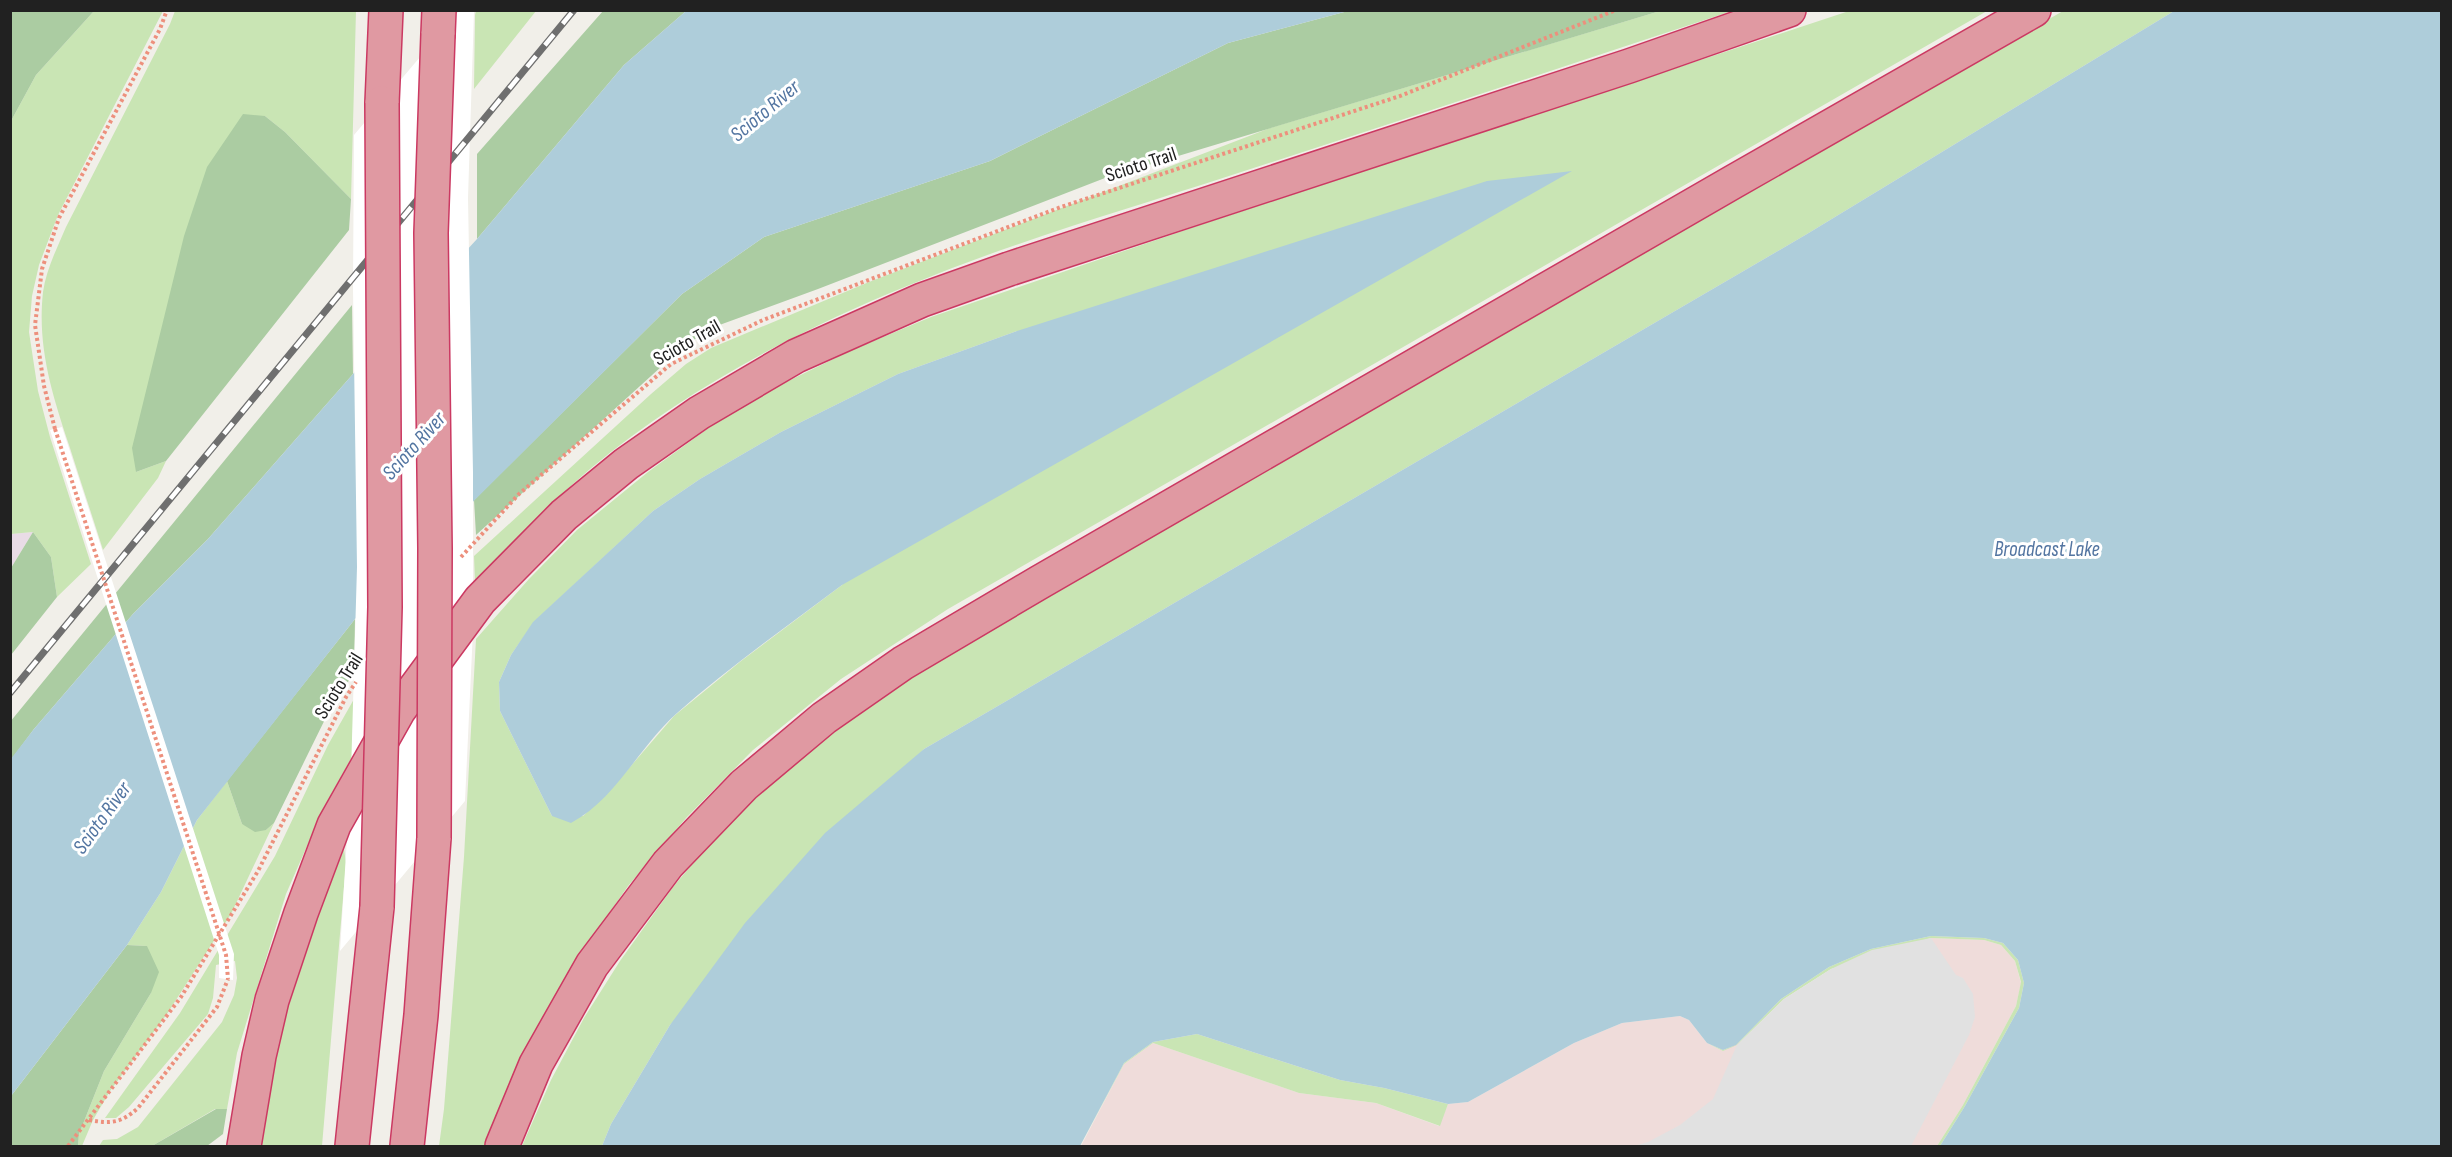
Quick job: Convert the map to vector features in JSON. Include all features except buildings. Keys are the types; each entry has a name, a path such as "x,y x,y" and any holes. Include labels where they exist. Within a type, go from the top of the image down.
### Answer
{"highway":[{"path":"352,1146 377,907 385,607 382,103 386,10"},
{"path":"244,1146 259,1056 272,1000 334,825 399,710 480,600 564,515 626,464 699,413 796,356 922,300 1020,265 1629,66 1789,10"},
{"path":"502,1146 536,1064 592,965 668,864 744,785 824,718 903,663 1059,570 1722,187 2034,10"},
{"path":"407,1146 421,1015 434,838 435,548 431,233 438,22"}],"path":[{"path":"89,1120 106,1123 125,1120 138,1108 217,1007 228,979 226,955 56,429 44,386 35,325 42,269 59,218 160,29 167,10"},
{"name":"Scioto Trail","path":"454,565 519,494 672,364 753,325 1061,207 1400,96 1616,10"},
{"name":"Scioto Trail","path":"68,1146 182,998 258,871 346,697 358,679"}],"shaded area":[{"path":"33,532 11,568 11,534"},
{"path":"1931,938 1984,940 2001,945 2015,961 2021,983 2016,1006 1963,1105 1937,1146 1081,1146 1124,1064 1153,1043 1299,1093 1376,1103 1439,1126 1448,1104 1468,1102 1574,1043 1622,1023 1680,1016 1689,1020 1707,1043 1723,1051"},
{"path":"1931,938 1956,975 1963,978 1973,994 1975,1017 1969,1035 1911,1146 1634,1146 1648,1142 1680,1125 1713,1099 1737,1045 1784,999 1831,969 1872,950"}],"green space":[{"path":"11,10 94,11 36,75 11,121"},
{"path":"94,11 163,11 58,215 39,265 32,296 29,332 38,391 50,437 91,564 57,597 51,557 33,532 11,534 11,121 36,75"},
{"path":"175,11 356,11 351,199 285,132 265,116 136,472 166,461 158,478 103,550 47,370 42,332 44,284 66,227"},
{"path":"476,11 536,11 474,89 475,15"},
{"path":"603,11 686,11 624,65 477,239 477,154"},
{"path":"1348,11 1660,11 1105,178 714,327 684,346 476,535 474,500 682,294 764,237 990,161 1228,43"},
{"path":"1660,11 1732,11 1031,240 951,268 827,321 744,364 664,413 626,440 560,496 475,583 474,556 651,394 686,364 711,348 869,282 1270,128"},
{"path":"1849,11 1987,11 948,609 841,679 753,750 686,818 628,886 572,967 487,1146 439,1146 464,857 476,639 529,579 577,530 648,472 714,424 776,387 852,350 931,317 1203,224","holes":["1017,331 842,585 741,661 674,716 611,789 583,816 552,816 500,711 499,682 511,655 534,622 653,511 700,479 781,432 898,374"]},
{"path":"2063,11 2174,11 1807,234 924,749 670,1025 611,1124 602,1146 522,1146 551,1080 584,1018 620,961 673,887 727,823 837,728 939,657"},
{"path":"243,114 265,116 285,132 351,199 349,230 166,461 136,472 132,448 184,236 207,167"},
{"path":"352,305 353,374 208,539 133,614 34,729 11,760 10,722"},
{"path":"33,532 51,557 57,597 11,655 11,568"},
{"path":"355,619 354,674 335,699 274,823 266,830 255,832 242,824 227,781"},
{"path":"354,699 352,757 324,807 286,894 237,1053 227,1109 215,1109 152,1146 99,1146 103,1140 117,1139 138,1127 222,1022 234,995 237,978 235,961 216,965 213,998 208,1014 129,1107 116,1118 105,1118 180,1013 275,856 328,745"},
{"path":"227,781 242,824 266,830 274,823 231,914 167,1014 110,1091 93,1120 82,1146 78,1146 79,1134 104,1071 151,993 147,946 127,945 161,892 197,820"},
{"path":"344,849 346,863 322,1146 259,1146 277,1048 289,999 303,951"},
{"path":"1931,936 1984,938 2003,943 2018,960 2024,983 2019,1008 1965,1106 1940,1146 1937,1146 1963,1105 2016,1006 2021,982 2015,961 2001,945 1984,940 1931,938 1831,969 1784,999 1737,1045 1723,1051 1707,1043 1723,1050 1736,1045 1781,999 1829,967 1871,949"},
{"path":"127,945 147,946 159,972 151,993 104,1071 79,1134 78,1146 11,1146 11,1096"},
{"path":"1197,1034 1340,1080 1448,1104 1440,1126 1376,1103 1299,1093 1153,1043 1124,1064 1080,1146 1124,1063 1153,1042"},
{"path":"216,1109 227,1109 223,1134 207,1146 152,1146"}],"water":[{"name":"Scioto River","path":"686,11 1348,11 1228,43 990,161 764,237 682,294 355,619 197,820 161,892 127,945 11,1096 10,760 133,614 208,539 353,374 477,239 624,65"},
{"name":"Broadcast Lake","path":"2174,11 2441,11 2441,1146 1940,1146 1965,1106 2019,1008 2024,983 2018,960 2003,943 1984,938 1931,936 1871,949 1829,967 1781,999 1736,1045 1723,1050 1707,1043 1689,1020 1680,1016 1622,1023 1574,1043 1468,1102 1448,1104 1340,1080 1197,1034 1153,1042 1124,1063 1080,1146 602,1146 611,1124 670,1025 745,923 825,833 924,749 1807,234"},
{"path":"1572,171 842,585 737,664 676,714 614,787 587,813 571,823 552,816 500,711 499,682 511,655 533,622 653,511 700,479 781,432 898,374 1017,331 1487,181"}],"pier":[{"path":"459,11 474,11 468,198 473,472 473,630 465,801 340,951 351,773 357,567 353,288 354,135"},
{"path":"62,427 234,954 233,980 219,978 219,955 50,430"}],"railway":[{"path":"10,693 574,10"}]}
